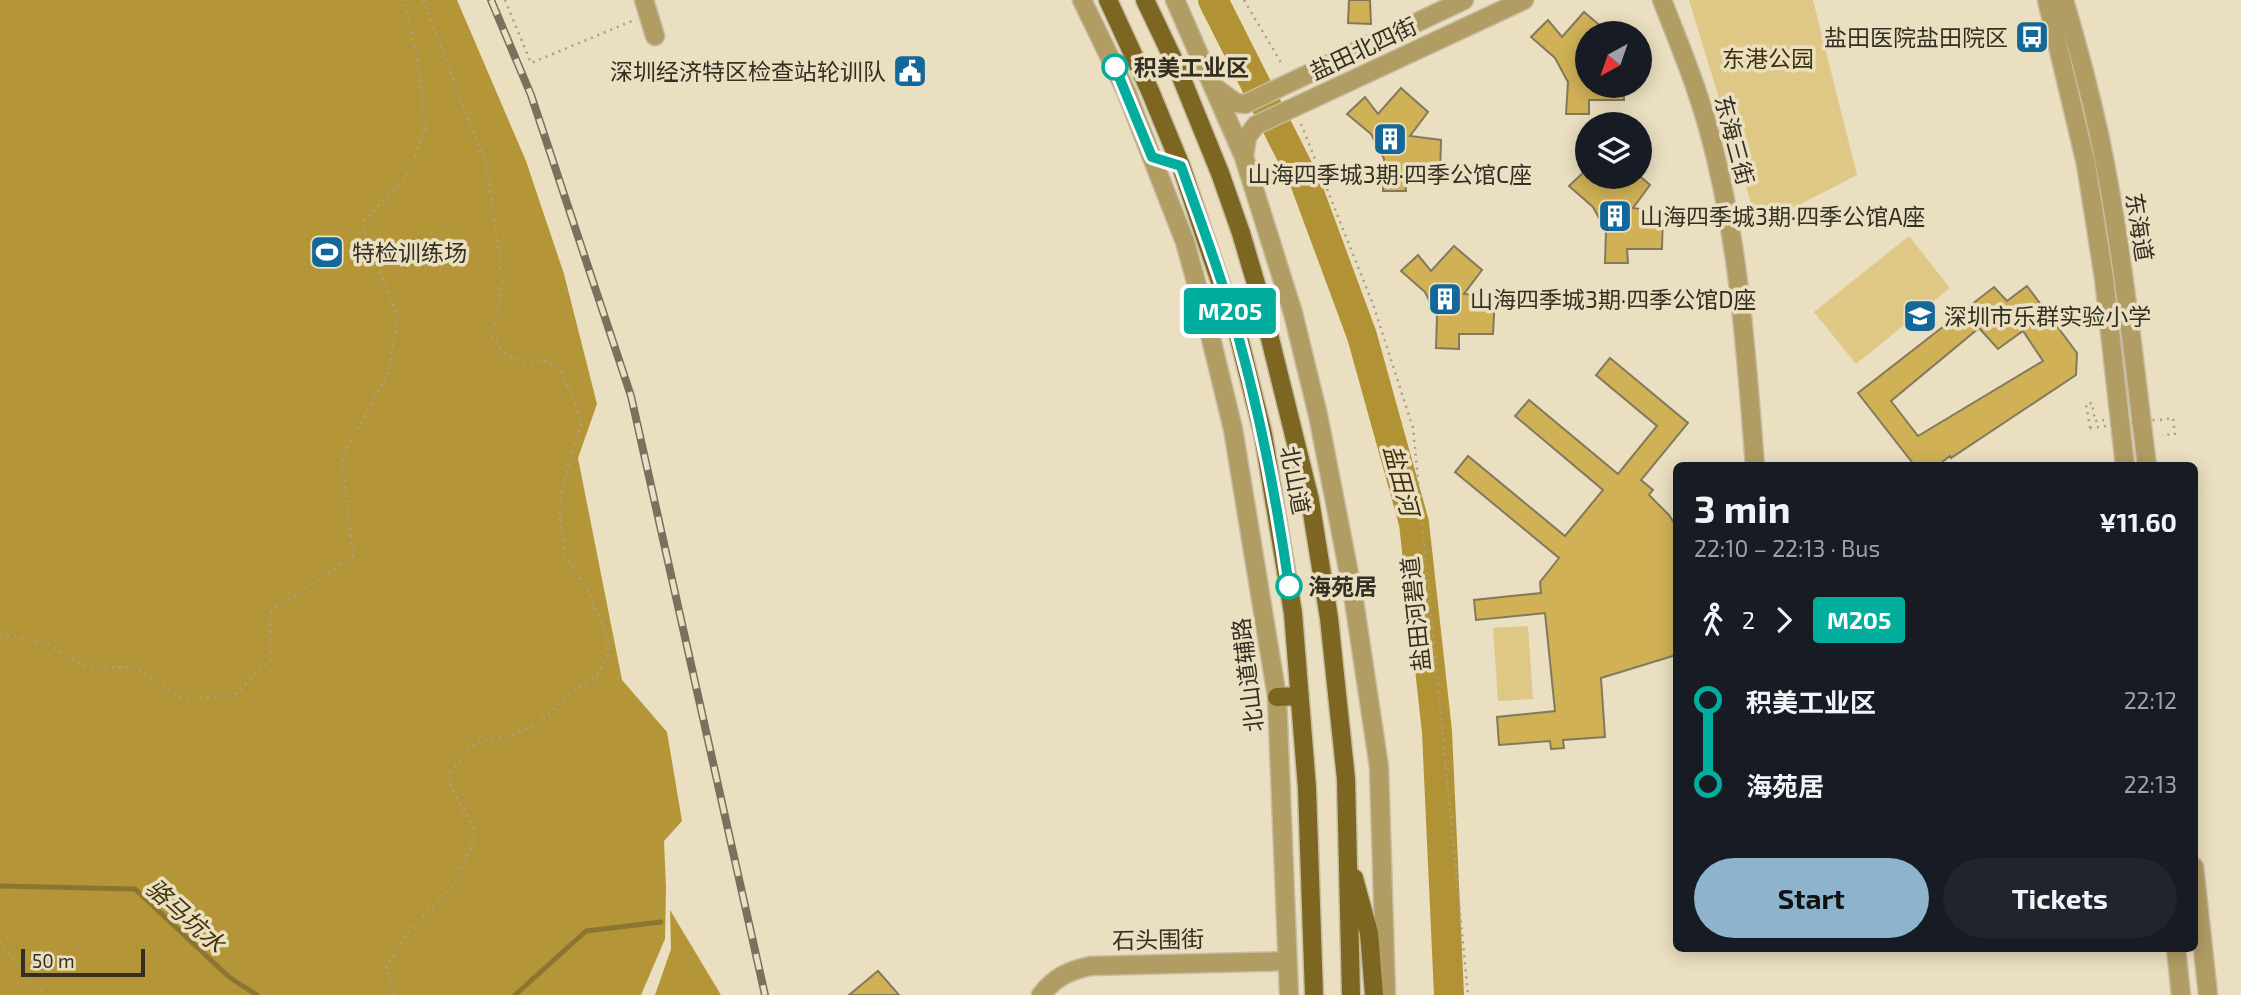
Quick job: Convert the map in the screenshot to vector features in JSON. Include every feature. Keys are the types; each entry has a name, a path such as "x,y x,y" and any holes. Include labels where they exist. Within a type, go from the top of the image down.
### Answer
{"main road":[{"name":"北山道","path":"1108,0 1181,166 1239,338 1263,434 1293,613 1307,800 1314,995"},
{"name":"北山道","path":"1145,0 1220,173 1241,233 1310,500 1329,618 1346,779 1351,995"},
{"path":"1277,698 1299,696"},
{"path":"1347,848 1369,933 1374,995"}],"street":[{"name":"北山道辅路","path":"1082,0 1126,91 1185,242 1233,429 1277,698 1289,995"},
{"path":"1175,0 1244,157 1293,313 1315,402 1355,607 1379,767 1386,995"},
{"name":"盐田北四街","path":"1215,87 1229,99 1245,104 1464,0"},
{"name":"盐田北四街","path":"1244,157 1247,137 1256,125 1524,0"},
{"name":"东海三街","path":"1662,0 1706,121 1728,213 1744,332 1755,462"},
{"name":"东海道","path":"2047,0 2088,177 2104,278 2125,462"},
{"name":"东海道","path":"2064,0 2087,82 2120,248 2147,462"},
{"path":"646,7 655,36"},
{"path":"1152,157 1181,166"},
{"path":"2198,904 2208,995"},
{"path":"2176,952 2181,995"},
{"name":"石头围街","path":"1041,995 1051,982 1068,971 1090,966 1287,961"}],"path":[{"path":"0,634 45,643 87,667 135,667 183,699 234,695 271,659 270,612 353,556 341,458 388,373 398,318 362,223 407,176 426,128 419,70 405,0"},
{"path":"394,995 386,968 408,932 452,887 471,844 474,828 452,788 449,773 476,743 509,736 537,725 568,695 597,675 608,656 608,640 600,619 588,591 565,555 559,508 566,474 582,424 560,369 546,361 526,363 506,354 492,337 503,283 487,168 423,0"},
{"path":"505,0 531,63 646,7"},
{"path":"1244,0 1292,81"},
{"name":"盐田河碧道","path":"1301,122 1374,307 1413,428 1468,995"},
{"path":"2104,420 2095,421 2092,403 2086,404 2090,428 2173,418 2175,434 2155,435"},
{"path":"0,942 32,984 45,995"}],"green space":[{"name":"东港公园","path":"1689,0 1813,0 1857,175 1758,226"},
{"path":"1909,236 1950,288 1856,364 1814,312"},
{"path":"1528,626 1533,699 1498,701 1493,628"}],"shaded area":[{"path":"0,0 457,0 526,161 564,274 597,404 578,458 622,680 667,732 682,821 664,841 665,939 641,995 0,995"},
{"path":"670,910 721,995 655,995 671,949"}],"building":[{"path":"1349,0 1370,0 1371,24 1348,23"},
{"path":"1584,12 1595,21 1576,21"},
{"path":"1548,20 1562,37 1575,22 1575,98 1624,100 1589,100 1589,112 1566,114 1568,82 1555,58 1531,37"},
{"name":"山海四季城3期·四季公馆C座","path":"1401,88 1428,112 1410,136 1441,140 1440,177 1405,176 1406,191 1383,191 1384,159 1371,134 1347,114 1365,97 1378,114"},
{"name":"山海四季城3期·四季公馆A座","path":"1575,180 1575,189 1647,189 1633,208 1663,212 1662,249 1627,249 1628,263 1605,263 1606,231 1593,207 1569,186"},
{"name":"山海四季城3期·四季公馆D座","path":"1454,246 1482,270 1464,294 1495,297 1493,334 1459,334 1459,349 1436,348 1437,316 1425,292 1401,271 1418,255 1431,271"},
{"path":"2027,286 2077,353 2076,375 1951,458 1950,456 1942,462 1912,462 1858,393 1994,287 2007,301","holes":["1979,328 1998,349 2023,331 2043,361 1918,436 1891,401"]},
{"path":"1610,358 1688,423 1641,480 1653,490 1649,495 1673,521 1673,656 1601,678 1605,737 1563,740 1564,748 1551,749 1550,741 1499,745 1497,717 1555,711 1545,613 1476,620 1474,600 1541,593 1540,582 1559,558 1455,472 1468,456 1565,536 1603,490 1515,416 1529,400 1618,474 1657,426 1596,375"},
{"path":"878,971 899,995 849,995"}],"waterway":[{"name":"盐田河","path":"1213,0 1305,182 1362,336 1414,523 1437,732 1449,995"},
{"name":"骆马坑水","path":"0,886 135,889 229,977 257,995"},
{"name":"骆马坑水","path":"515,995 586,931 661,922"}],"railway":[{"path":"491,0 531,95 631,396 765,995"}],"bus line":[{"name":"M205","path":"1115,67 1152,157 1181,166 1215,262 1239,338 1263,434 1289,586"}],"place":[{"name":"盐田医院盐田院区","path":"2032,37"},
{"name":"积美工业区","path":"1115,67"},
{"name":"深圳经济特区检查站轮训队","path":"910,71"},
{"name":"山海四季城3期·四季公馆C座","path":"1390,139"},
{"name":"山海四季城3期·四季公馆A座","path":"1615,216"},
{"name":"特检训练场","path":"327,252"},
{"name":"山海四季城3期·四季公馆D座","path":"1445,299"},
{"name":"深圳市乐群实验小学","path":"1920,316"},
{"name":"海苑居","path":"1289,586"}]}
